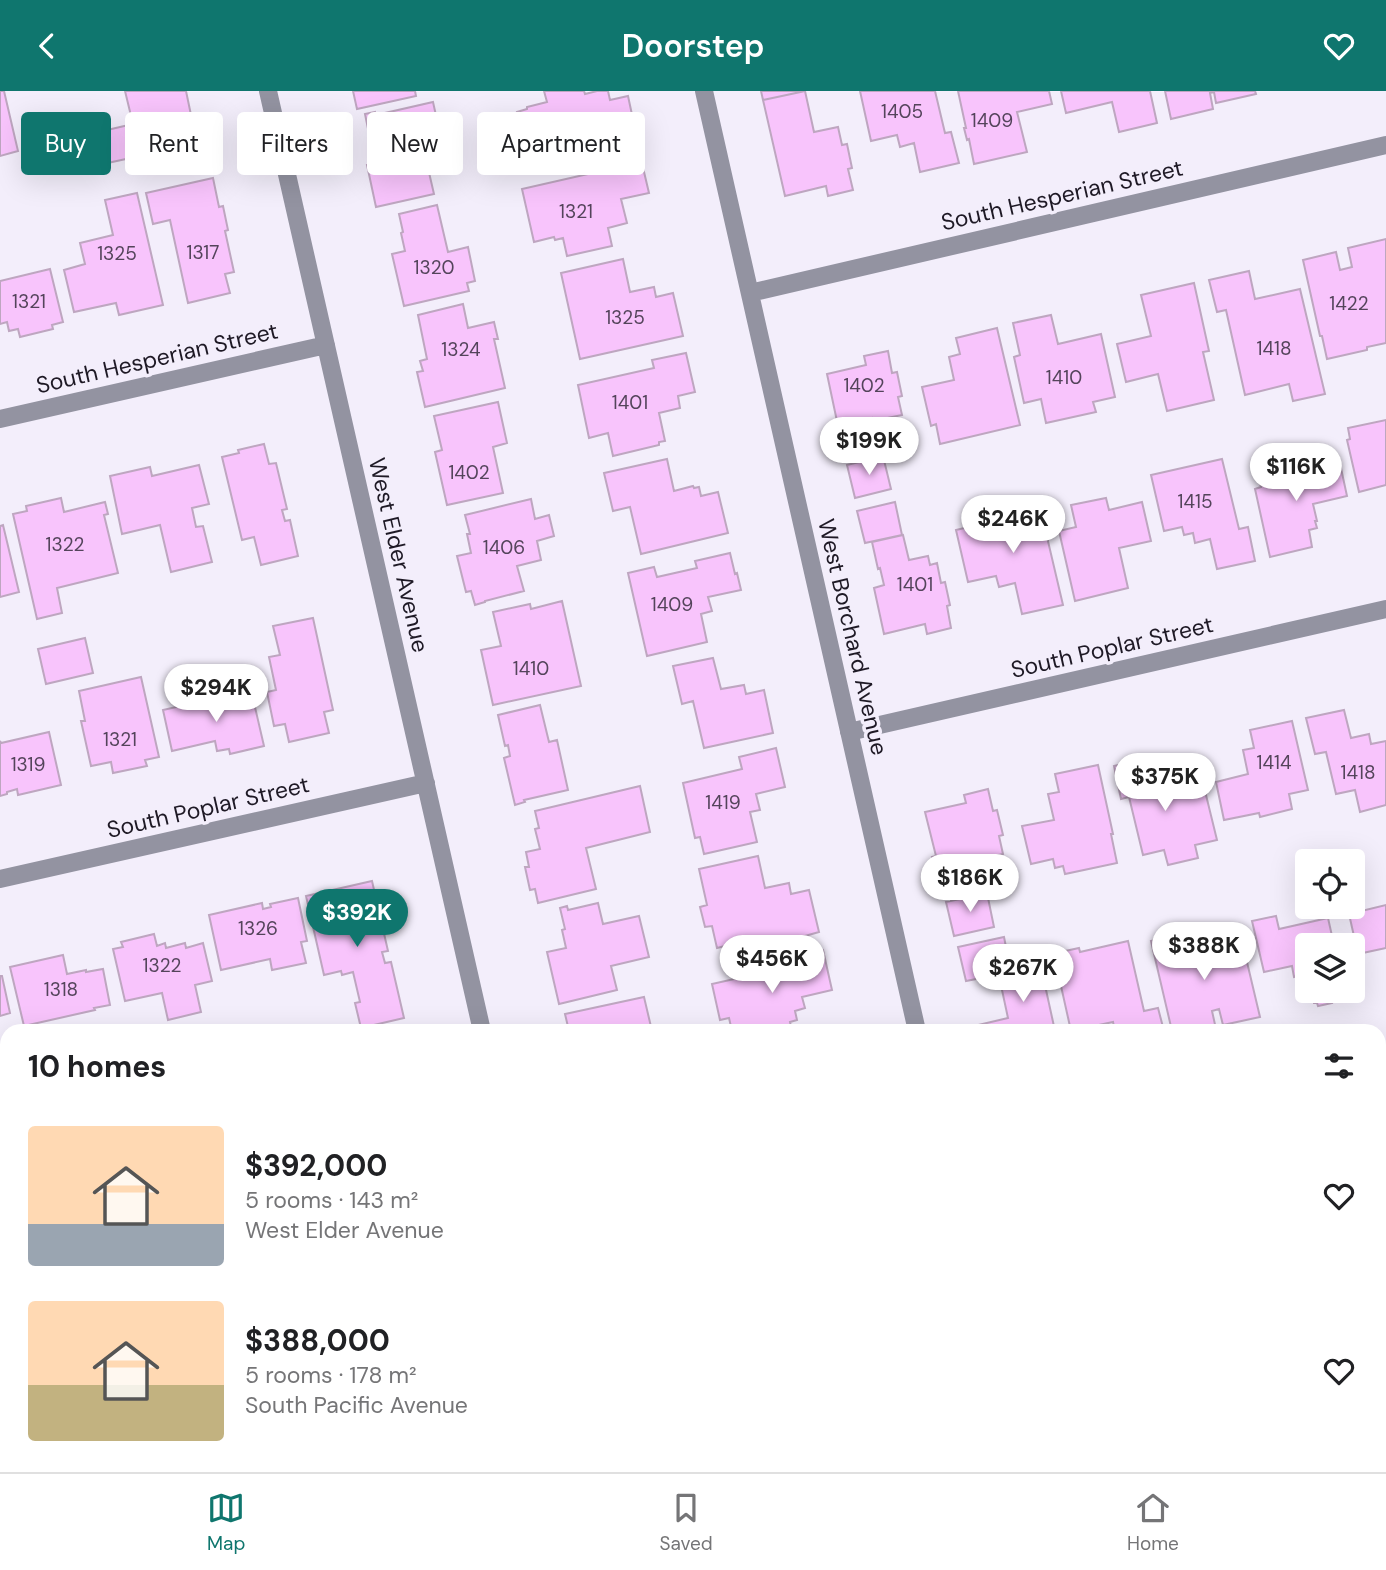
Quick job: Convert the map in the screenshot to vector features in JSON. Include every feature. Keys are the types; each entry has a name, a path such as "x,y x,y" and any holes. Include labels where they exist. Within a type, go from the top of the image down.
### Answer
{"street":[{"name":"West Elder Avenue","path":"268,91 480,1024"},
{"name":"West Borchard Avenue","path":"704,91 915,1024"},
{"name":"South Hesperian Street","path":"750,293 1386,145"},
{"name":"South Hesperian Street","path":"0,419 326,345"},
{"name":"South Poplar Street","path":"849,732 1386,609"},
{"name":"South Poplar Street","path":"0,879 426,783"}],"building":[{"path":"0,91 4,91 18,151 0,156"},
{"path":"125,91 186,91 190,112 130,112"},
{"path":"353,91 415,91 416,96 357,109"},
{"path":"544,91 584,91 585,94 608,91 610,100 628,96 631,112 517,112 547,102"},
{"path":"761,91 801,91 801,92 763,100"},
{"path":"805,91 814,132 838,127 842,145 847,144 852,168 848,169 853,190 828,196 826,186 785,196 763,100"},
{"path":"860,91 935,91 945,133 951,132 959,163 920,172 914,143 900,147 897,135 871,141"},
{"path":"958,91 1049,91 1052,104 1017,112 1027,152 974,164"},
{"path":"1061,91 1150,91 1157,123 1119,132 1112,102 1066,113"},
{"path":"1165,91 1255,91 1256,94 1216,103 1214,92 1210,93 1213,109 1171,119"},
{"path":"433,102 435,112 389,112"},
{"path":"125,126 125,159 111,162 111,129"},
{"path":"369,175 430,175 434,194 376,207"},
{"path":"584,175 645,175 649,193 621,199 627,223 608,228 612,246 567,256 563,238 555,240 554,237 534,242 522,189"},
{"path":"213,178 219,207 223,206 228,230 225,231 234,272 225,274 230,293 188,303 170,220 153,224 146,193"},
{"path":"137,193 163,305 119,315 116,303 74,312 64,270 85,264 80,243 113,235 105,200"},
{"path":"437,205 448,252 468,247 475,281 467,283 469,291 404,306 392,254 405,251 399,214"},
{"path":"1386,239 1386,343 1327,359 1303,260 1336,252 1340,270 1352,267 1348,248"},
{"path":"623,259 630,292 654,287 656,297 673,293 683,336 580,359 561,273"},
{"path":"50,269 63,322 52,325 53,329 20,337 18,329 9,331 7,322 0,324 0,281"},
{"path":"1249,271 1255,299 1300,289 1325,394 1293,401 1289,384 1245,395 1226,310 1217,312 1209,280"},
{"path":"1194,283 1209,351 1203,352 1214,400 1167,411 1158,374 1126,382 1117,344 1151,336 1141,295"},
{"path":"463,304 468,328 494,322 498,339 494,339 505,388 425,407 417,372 423,371 420,361 427,359 418,315"},
{"path":"1051,315 1058,344 1101,334 1115,397 1093,402 1096,412 1046,423 1041,399 1024,403 1014,357 1020,355 1013,323"},
{"path":"997,328 1020,425 940,444 936,424 931,426 922,387 954,380 949,357 960,354 956,338"},
{"path":"888,351 892,373 897,372 902,396 898,397 902,415 873,421 872,418 838,426 827,374 866,365 864,356"},
{"path":"686,353 695,392 678,396 680,408 659,413 665,441 659,442 659,445 613,456 608,433 589,438 578,385 654,368 652,360"},
{"path":"498,402 507,443 493,447 503,493 447,505 435,452 442,450 434,416"},
{"path":"1386,420 1386,485 1359,492 1347,440 1350,439 1348,428"},
{"path":"264,444 269,464 276,463 287,509 282,510 285,521 290,520 298,556 261,565 254,537 242,540 222,457"},
{"path":"883,456 891,489 855,498 847,465"},
{"path":"667,459 674,491 693,486 699,487 701,496 718,492 728,533 641,554 630,507 613,511 604,473"},
{"path":"1222,459 1239,529 1248,527 1255,561 1217,569 1210,539 1195,543 1193,533 1184,535 1182,527 1164,531 1151,475"},
{"path":"1339,459 1347,496 1313,504 1317,528 1309,530 1312,547 1270,557 1255,489 1261,487 1257,473 1300,463 1301,468"},
{"path":"199,465 209,504 192,508 196,527 203,526 212,562 171,572 160,525 122,534 110,476 150,467 152,476"},
{"path":"61,498 64,512 105,502 108,514 104,515 118,573 57,588 62,613 37,619 13,514 27,511 26,506"},
{"path":"1106,498 1109,510 1142,502 1151,541 1119,548 1128,588 1075,601 1059,531 1076,527 1071,505"},
{"path":"531,499 535,519 549,515 554,536 537,541 541,560 517,566 524,591 475,605 471,591 466,592 457,556 471,553 465,515"},
{"path":"895,502 902,535 865,543 857,511"},
{"path":"1039,503 1063,605 1022,614 1015,583 999,587 996,576 968,582 956,530 981,524 979,514"},
{"path":"3,525 19,592 0,597 0,526"},
{"path":"903,535 909,560 928,556 930,565 937,563 950,605 947,606 951,628 927,634 925,624 884,634 874,588 884,585 872,542"},
{"path":"730,553 741,590 708,597 712,611 701,614 707,642 647,656 628,573 654,567 657,577 697,568 695,561"},
{"path":"562,601 581,686 493,705 481,650 501,646 493,612 530,604 531,609"},
{"path":"313,618 333,710 324,712 329,733 289,742 285,724 274,726 267,692 276,690 269,657 280,655 273,626"},
{"path":"85,638 93,673 46,684 38,649"},
{"path":"713,658 721,689 744,685 746,694 764,690 773,733 704,748 693,701 682,704 673,666"},
{"path":"141,677 159,757 145,760 147,766 113,773 111,762 91,766 81,721 85,721 79,691"},
{"path":"251,690 264,746 230,754 229,749 217,751 215,741 172,751 163,710"},
{"path":"540,705 549,742 557,740 568,790 524,800 525,802 515,805 504,758 510,756 508,745 505,746 498,715"},
{"path":"1344,710 1351,738 1369,734 1371,744 1386,741 1386,805 1360,812 1355,790 1336,794 1326,752 1315,754 1306,718"},
{"path":"1292,721 1308,790 1289,794 1292,809 1260,817 1259,813 1224,820 1216,782 1248,774 1243,750 1254,748 1250,730"},
{"path":"49,732 61,785 18,795 17,789 0,796 0,741 1,743"},
{"path":"776,748 785,787 756,794 760,810 750,812 757,842 704,854 700,837 695,838 683,783 742,769 739,757"},
{"path":"1152,757 1159,786 1173,783 1176,797 1205,791 1217,840 1195,845 1198,858 1168,865 1164,850 1143,855 1129,797 1121,799 1114,766"},
{"path":"1098,765 1117,863 1065,874 1063,866 1055,868 1053,859 1031,864 1022,826 1054,820 1048,794 1059,792 1055,774"},
{"path":"640,786 650,832 586,848 596,889 538,903 535,889 530,890 525,867 529,867 526,852 540,849 535,829 539,828 535,811"},
{"path":"988,789 1003,835 999,836 1003,854 994,856 1001,887 951,900 949,894 944,895 938,868 935,869 932,857 936,856 925,812 966,803 964,795"},
{"path":"758,856 765,888 789,883 791,894 809,890 819,932 739,951 737,943 717,948 712,926 705,927 700,907 707,905 699,869"},
{"path":"372,881 388,951 382,952 385,963 391,962 404,1018 378,1024 360,1024 355,1003 360,1002 353,972 342,975 341,971 324,975 306,896"},
{"path":"987,893 994,927 954,936 946,902"},
{"path":"298,898 307,941 301,942 306,963 272,970 270,959 221,970 209,915 262,903 263,909 271,907 270,904"},
{"path":"598,903 603,924 639,916 649,957 611,966 617,990 559,1004 547,952 566,948 560,908 567,906 568,910"},
{"path":"1386,905 1386,948 1365,952 1365,933 1353,933 1350,919 1365,919 1365,910"},
{"path":"1276,916 1279,929 1328,919 1331,933 1295,933 1294,977 1292,966 1264,972 1252,921"},
{"path":"1205,928 1209,948 1242,941 1260,1017 1223,1024 1219,1009 1212,1011 1215,1024 1170,1024 1151,941"},
{"path":"154,934 157,946 165,943 166,948 185,943 186,948 203,943 212,981 195,985 201,1012 168,1020 162,993 125,1001 113,949 123,947 121,942"},
{"path":"1004,937 1011,972 966,981 958,947"},
{"path":"1128,941 1144,1011 1158,1008 1162,1024 1069,1024 1056,953 1079,948 1080,952"},
{"path":"823,950 832,990 802,997 805,1008 795,1011 797,1020 790,1024 730,1024 729,1018 720,1020 712,984 791,966 790,958"},
{"path":"63,955 67,974 103,969 110,1005 24,1024 10,967"},
{"path":"1041,967 1053,1024 982,1024 1008,1018 999,976"},
{"path":"0,976 10,1013 0,1016"},
{"path":"644,997 650,1024 567,1024 565,1014"}]}
